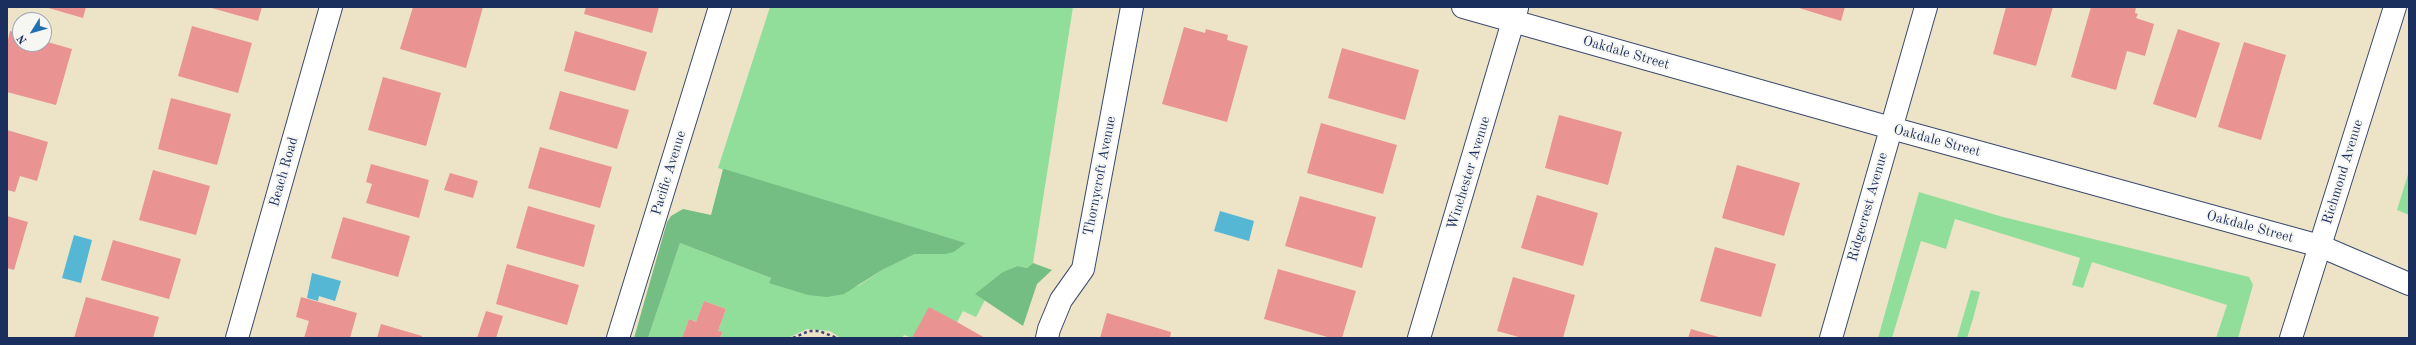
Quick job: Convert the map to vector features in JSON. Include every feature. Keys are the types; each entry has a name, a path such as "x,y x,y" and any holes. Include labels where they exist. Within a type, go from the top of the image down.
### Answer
{"street":[{"name":"Beach Road","path":"237,338 331,7"},
{"name":"Pacific Avenue","path":"618,338 720,7"},
{"name":"Thornycroft Avenue","path":"1047,338 1049,329 1061,300 1083,269 1132,7"},
{"name":"Oakdale Street","path":"1463,7 1516,14 1891,128 2320,246 2409,284"},
{"name":"Ridgecrest Avenue","path":"1831,338 1926,7"},
{"name":"Richmond Avenue","path":"2291,338 2396,7"},
{"name":"Winchester Avenue","path":"1419,338 1516,14"}],"path":[{"path":"793,338 805,332 819,331 837,338"}],"green space":[{"path":"770,7 1073,7 1033,263 1027,268 1018,266 976,294 985,300 976,317 963,311 957,322 912,338 904,335 902,338 841,338 830,331 807,329 788,338 720,338 723,333 718,331 726,309 704,301 696,322 689,319 682,338 648,338 680,243 771,278 769,283 858,286 882,270 915,254 954,252 966,243 718,168"},
{"path":"723,169 966,243 954,252 945,254 915,254 882,270 844,294 827,297 808,295 769,283 771,278 680,243 648,338 634,338 667,222 671,216 683,209 711,215"},
{"path":"2409,171 2409,215 2397,210"},
{"path":"1919,192 2003,217 2249,277 2253,285 2238,338 2216,338 2227,305 2092,262 2083,288 2072,285 2080,258 1955,219 1946,249 1921,241 1892,338 1878,338"},
{"path":"1033,263 1052,270 1037,284 1023,326 975,294 1003,272 1018,266 1027,268"},
{"path":"1971,290 1980,292 1973,319 1967,338 1957,338"}],"water":[{"path":"1220,211 1254,221 1249,241 1214,231"},
{"path":"74,235 92,240 81,283 62,278"},
{"path":"312,273 341,281 335,301 319,296 318,301 307,298"}],"building":[{"path":"45,7 86,7 83,18"},
{"path":"208,7 262,7 258,21"},
{"path":"413,7 483,7 466,68 400,49"},
{"path":"586,7 659,7 652,33 584,14"},
{"path":"1796,7 1845,7 1841,21"},
{"path":"2006,7 2053,7 2036,66 1993,54"},
{"path":"2091,7 2136,7 2135,13 2138,14 2136,18 2154,24 2145,56 2127,51 2116,90 2071,77"},
{"path":"192,26 252,43 238,93 178,76"},
{"path":"1184,27 1205,33 1206,29 1228,35 1227,40 1248,46 1227,122 1162,104"},
{"path":"2178,29 2220,43 2196,118 2153,104"},
{"path":"10,31 12,32 12,52 52,52 52,43 72,49 56,105 7,92 7,44"},
{"path":"575,31 647,52 635,91 564,71"},
{"path":"2244,42 2286,55 2261,140 2218,127"},
{"path":"1342,48 1419,70 1405,120 1328,98"},
{"path":"383,77 441,93 426,146 368,130"},
{"path":"560,91 629,110 617,149 549,129"},
{"path":"171,98 231,114 217,165 158,149"},
{"path":"1559,115 1622,132 1608,185 1545,168"},
{"path":"1321,123 1397,145 1383,194 1307,173"},
{"path":"7,130 48,142 37,181 20,176 15,192 7,190"},
{"path":"540,147 612,167 600,208 528,188"},
{"path":"371,164 429,180 419,218 366,203 372,184 366,182"},
{"path":"1737,165 1800,183 1784,236 1722,218"},
{"path":"153,170 210,186 196,235 139,220"},
{"path":"450,173 478,181 473,198 444,190"},
{"path":"1537,195 1598,213 1583,266 1521,248"},
{"path":"1300,196 1376,217 1362,268 1285,246"},
{"path":"528,206 595,225 584,267 516,248"},
{"path":"7,216 28,222 14,270 7,268"},
{"path":"343,217 410,236 398,277 331,258"},
{"path":"113,240 181,259 169,299 101,280"},
{"path":"1715,247 1776,264 1761,317 1700,301"},
{"path":"507,264 579,285 567,325 496,304"},
{"path":"1278,269 1356,291 1342,338 1331,338 1264,319"},
{"path":"1513,277 1575,295 1563,338 1522,338 1497,331"},
{"path":"86,297 159,317 153,338 74,338"},
{"path":"301,297 357,313 350,338 304,338 309,321 296,317"},
{"path":"704,301 726,309 718,331 723,332 720,338 682,338 689,319 696,322"},
{"path":"929,307 957,322 985,338 912,338"},
{"path":"486,311 503,316 496,338 477,338"},
{"path":"1107,313 1171,332 1170,338 1100,338"},
{"path":"381,324 422,336 421,338 377,338"},
{"path":"1691,329 1722,338 1688,338"}]}
